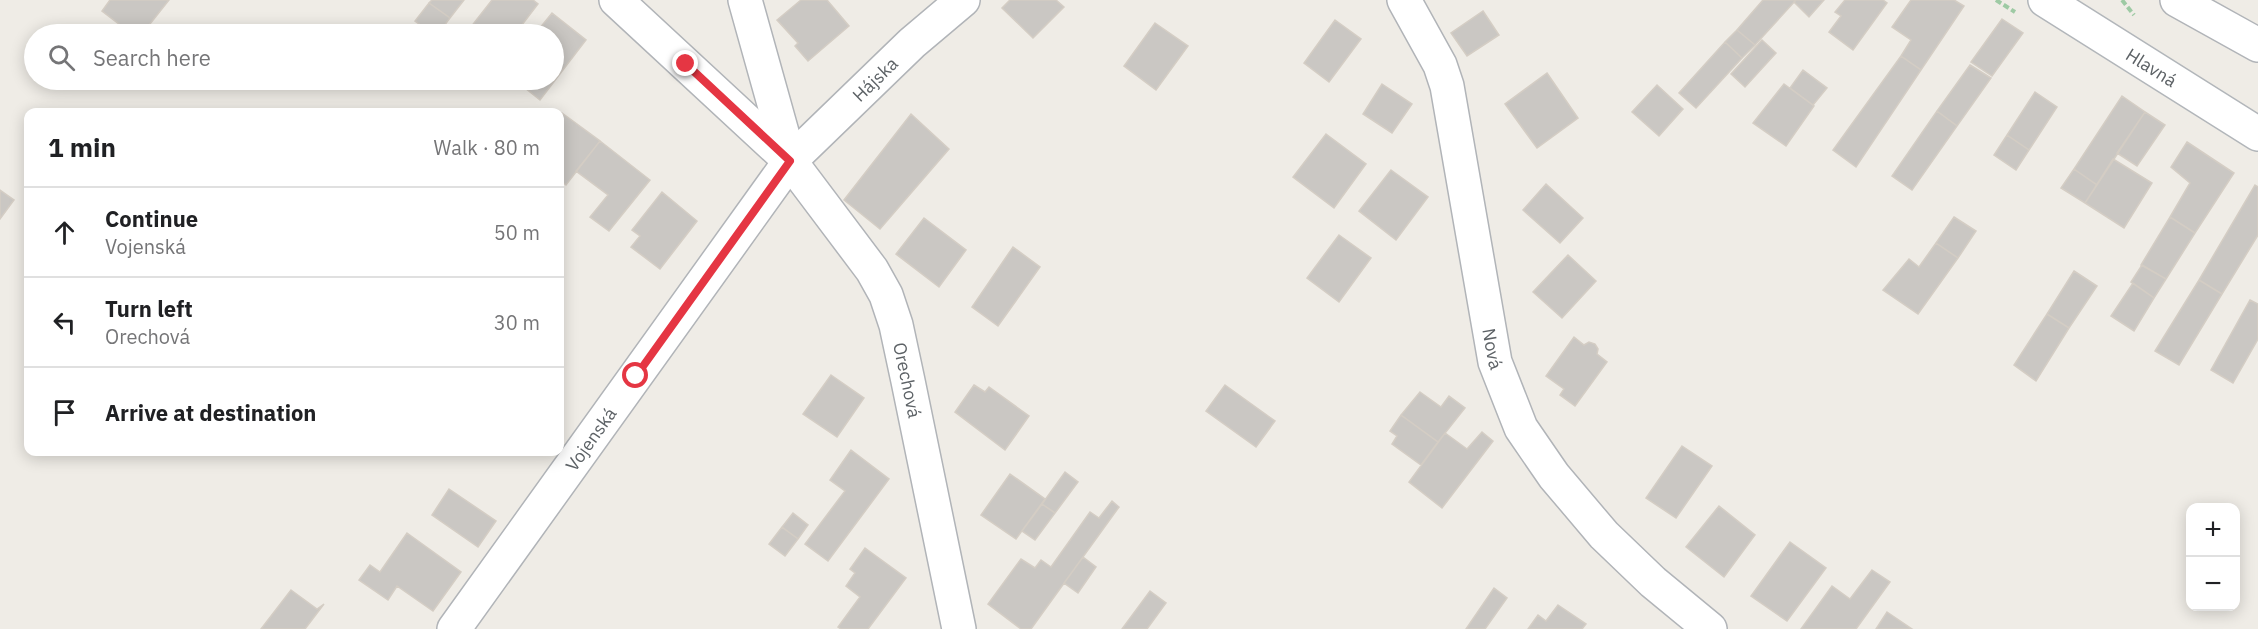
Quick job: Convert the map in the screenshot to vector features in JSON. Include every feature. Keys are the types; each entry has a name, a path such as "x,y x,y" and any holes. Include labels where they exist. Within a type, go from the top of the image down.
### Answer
{"street":[{"name":"Orechová","path":"616,0 790,161 872,270 886,295 896,325 959,629"},
{"name":"Orechová","path":"745,0 790,161"},
{"name":"Hájska","path":"790,161 912,43 963,0"},
{"name":"Nová","path":"1404,0 1440,65 1447,86 1495,362 1521,428 1554,476 1604,536 1653,582 1710,629"},
{"name":"Hlavná","path":"2045,0 2258,134"},
{"path":"2176,0 2258,45"},
{"name":"Vojenská","path":"454,629 790,161"}],"building":[{"path":"110,0 169,0 150,24 119,24 102,11"},
{"path":"432,0 464,0 450,18 429,3"},
{"path":"492,0 533,0 538,4 523,24 473,24"},
{"path":"801,0 827,0 849,26 808,61 795,46 798,43 777,20"},
{"path":"1010,0 1056,0 1064,7 1033,38 1002,8"},
{"path":"1763,0 1796,0 1755,45 1737,30"},
{"path":"1796,0 1824,0 1809,17 1794,2"},
{"path":"1845,0 1883,0 1887,3 1853,50 1829,32 1841,16 1835,12"},
{"path":"1911,0 1954,0 1964,6 1921,70 1901,56 1911,40 1892,27"},
{"path":"429,3 450,18 446,24 419,24 415,21"},
{"path":"1483,11 1499,35 1467,56 1451,33"},
{"path":"552,13 586,40 564,69 564,24 543,24"},
{"path":"2002,19 2023,33 1992,76 1971,62"},
{"path":"1335,20 1361,39 1329,82 1304,63"},
{"path":"1155,23 1188,46 1156,90 1124,66"},
{"path":"1737,30 1755,45 1742,58 1725,42"},
{"path":"1762,40 1776,53 1745,87 1731,74"},
{"path":"1725,42 1742,58 1696,108 1679,93"},
{"path":"1901,56 1921,70 1856,167 1833,150"},
{"path":"1970,65 1991,78 1957,126 1937,111"},
{"path":"1803,70 1827,88 1813,105 1790,88"},
{"path":"1547,73 1578,118 1537,148 1505,104"},
{"path":"1382,84 1412,104 1392,133 1363,114"},
{"path":"1784,84 1814,106 1786,146 1753,123"},
{"path":"1657,85 1683,109 1659,136 1632,112"},
{"path":"528,90 548,90 540,100"},
{"path":"2035,92 2057,107 2029,150 2007,135"},
{"path":"2122,96 2145,112 2097,185 2074,169"},
{"path":"1937,111 1957,126 1912,190 1892,176"},
{"path":"2145,112 2165,125 2137,166 2117,153"},
{"path":"564,114 600,141 566,185 564,183"},
{"path":"911,114 949,149 880,229 844,200"},
{"path":"1326,134 1366,164 1334,208 1293,177"},
{"path":"2007,135 2029,150 2016,170 1994,155"},
{"path":"600,141 650,180 609,231 590,217 608,195 576,171"},
{"path":"2187,142 2234,173 2195,233 2170,217 2190,183 2171,167"},
{"path":"2113,159 2152,183 2124,228 2085,203"},
{"path":"2074,169 2097,185 2085,203 2061,188"},
{"path":"1391,170 1428,197 1396,240 1359,211"},
{"path":"1546,184 1583,218 1560,243 1523,210"},
{"path":"2255,185 2258,187 2258,235 2222,294 2199,280"},
{"path":"0,190 14,200 0,219"},
{"path":"662,192 697,221 660,269 631,247 640,236 632,230"},
{"path":"1954,217 1976,231 1958,258 1936,243"},
{"path":"2170,217 2195,233 2166,279 2141,265"},
{"path":"924,218 966,250 939,287 896,254"},
{"path":"1339,235 1371,258 1339,302 1307,278"},
{"path":"1936,243 1958,258 1918,314 1883,290 1909,259 1919,267"},
{"path":"1013,247 1040,267 998,326 972,307"},
{"path":"1568,255 1596,281 1562,318 1533,292"},
{"path":"2142,265 2166,279 2154,298 2131,282"},
{"path":"2074,271 2097,286 2069,328 2047,314"},
{"path":"2199,280 2222,294 2179,365 2155,351"},
{"path":"2133,283 2154,298 2134,331 2111,316"},
{"path":"2250,300 2258,304 2258,339 2233,383 2211,370"},
{"path":"2047,314 2069,328 2036,381 2014,365"},
{"path":"1574,337 1584,345 1589,342 1595,344 1598,349 1597,354 1607,362 1575,406 1560,395 1564,389 1546,376"},
{"path":"831,375 864,398 837,437 803,414"},
{"path":"974,385 985,392 989,387 1029,416 1005,450 955,412"},
{"path":"1225,385 1275,421 1256,447 1206,411"},
{"path":"1420,392 1441,407 1449,396 1465,408 1438,442 1401,415"},
{"path":"1401,415 1438,442 1421,465 1392,444 1397,436 1390,431"},
{"path":"1482,432 1493,441 1442,508 1409,482 1445,433 1467,449"},
{"path":"1682,446 1712,466 1676,518 1646,498"},
{"path":"851,450 889,479 828,561 805,544 845,491 830,480"},
{"path":"1065,472 1078,482 1055,513 1042,504"},
{"path":"1010,474 1045,499 1016,539 981,515"},
{"path":"449,489 496,521 478,547 432,515"},
{"path":"1112,501 1119,507 1031,629 1021,629 988,604 1021,559 1035,568 1041,560 1051,567 1090,512 1099,518"},
{"path":"1042,504 1055,513 1035,540 1022,531"},
{"path":"1719,506 1755,535 1724,577 1686,547"},
{"path":"793,513 808,525 798,539 782,527"},
{"path":"782,527 798,539 785,556 769,544"},
{"path":"407,533 461,572 433,611 397,586 388,600 359,580 370,565 380,572"},
{"path":"1790,542 1826,568 1787,621 1751,596"},
{"path":"865,548 906,578 868,629 841,629 838,627 860,597 846,586 855,573 850,569"},
{"path":"1083,557 1096,567 1078,593 1064,583"},
{"path":"1872,570 1890,582 1856,629 1801,629 1832,586 1850,599"},
{"path":"1494,588 1507,598 1485,629 1466,629"},
{"path":"291,590 317,609 324,604 305,629 261,629"},
{"path":"1150,591 1166,603 1147,629 1122,629"},
{"path":"1558,605 1586,624 1582,629 1528,629 1538,615 1546,621"},
{"path":"1887,612 1912,629 1876,629"}],"route":[{"path":"636,376 790,161 686,64"}]}
